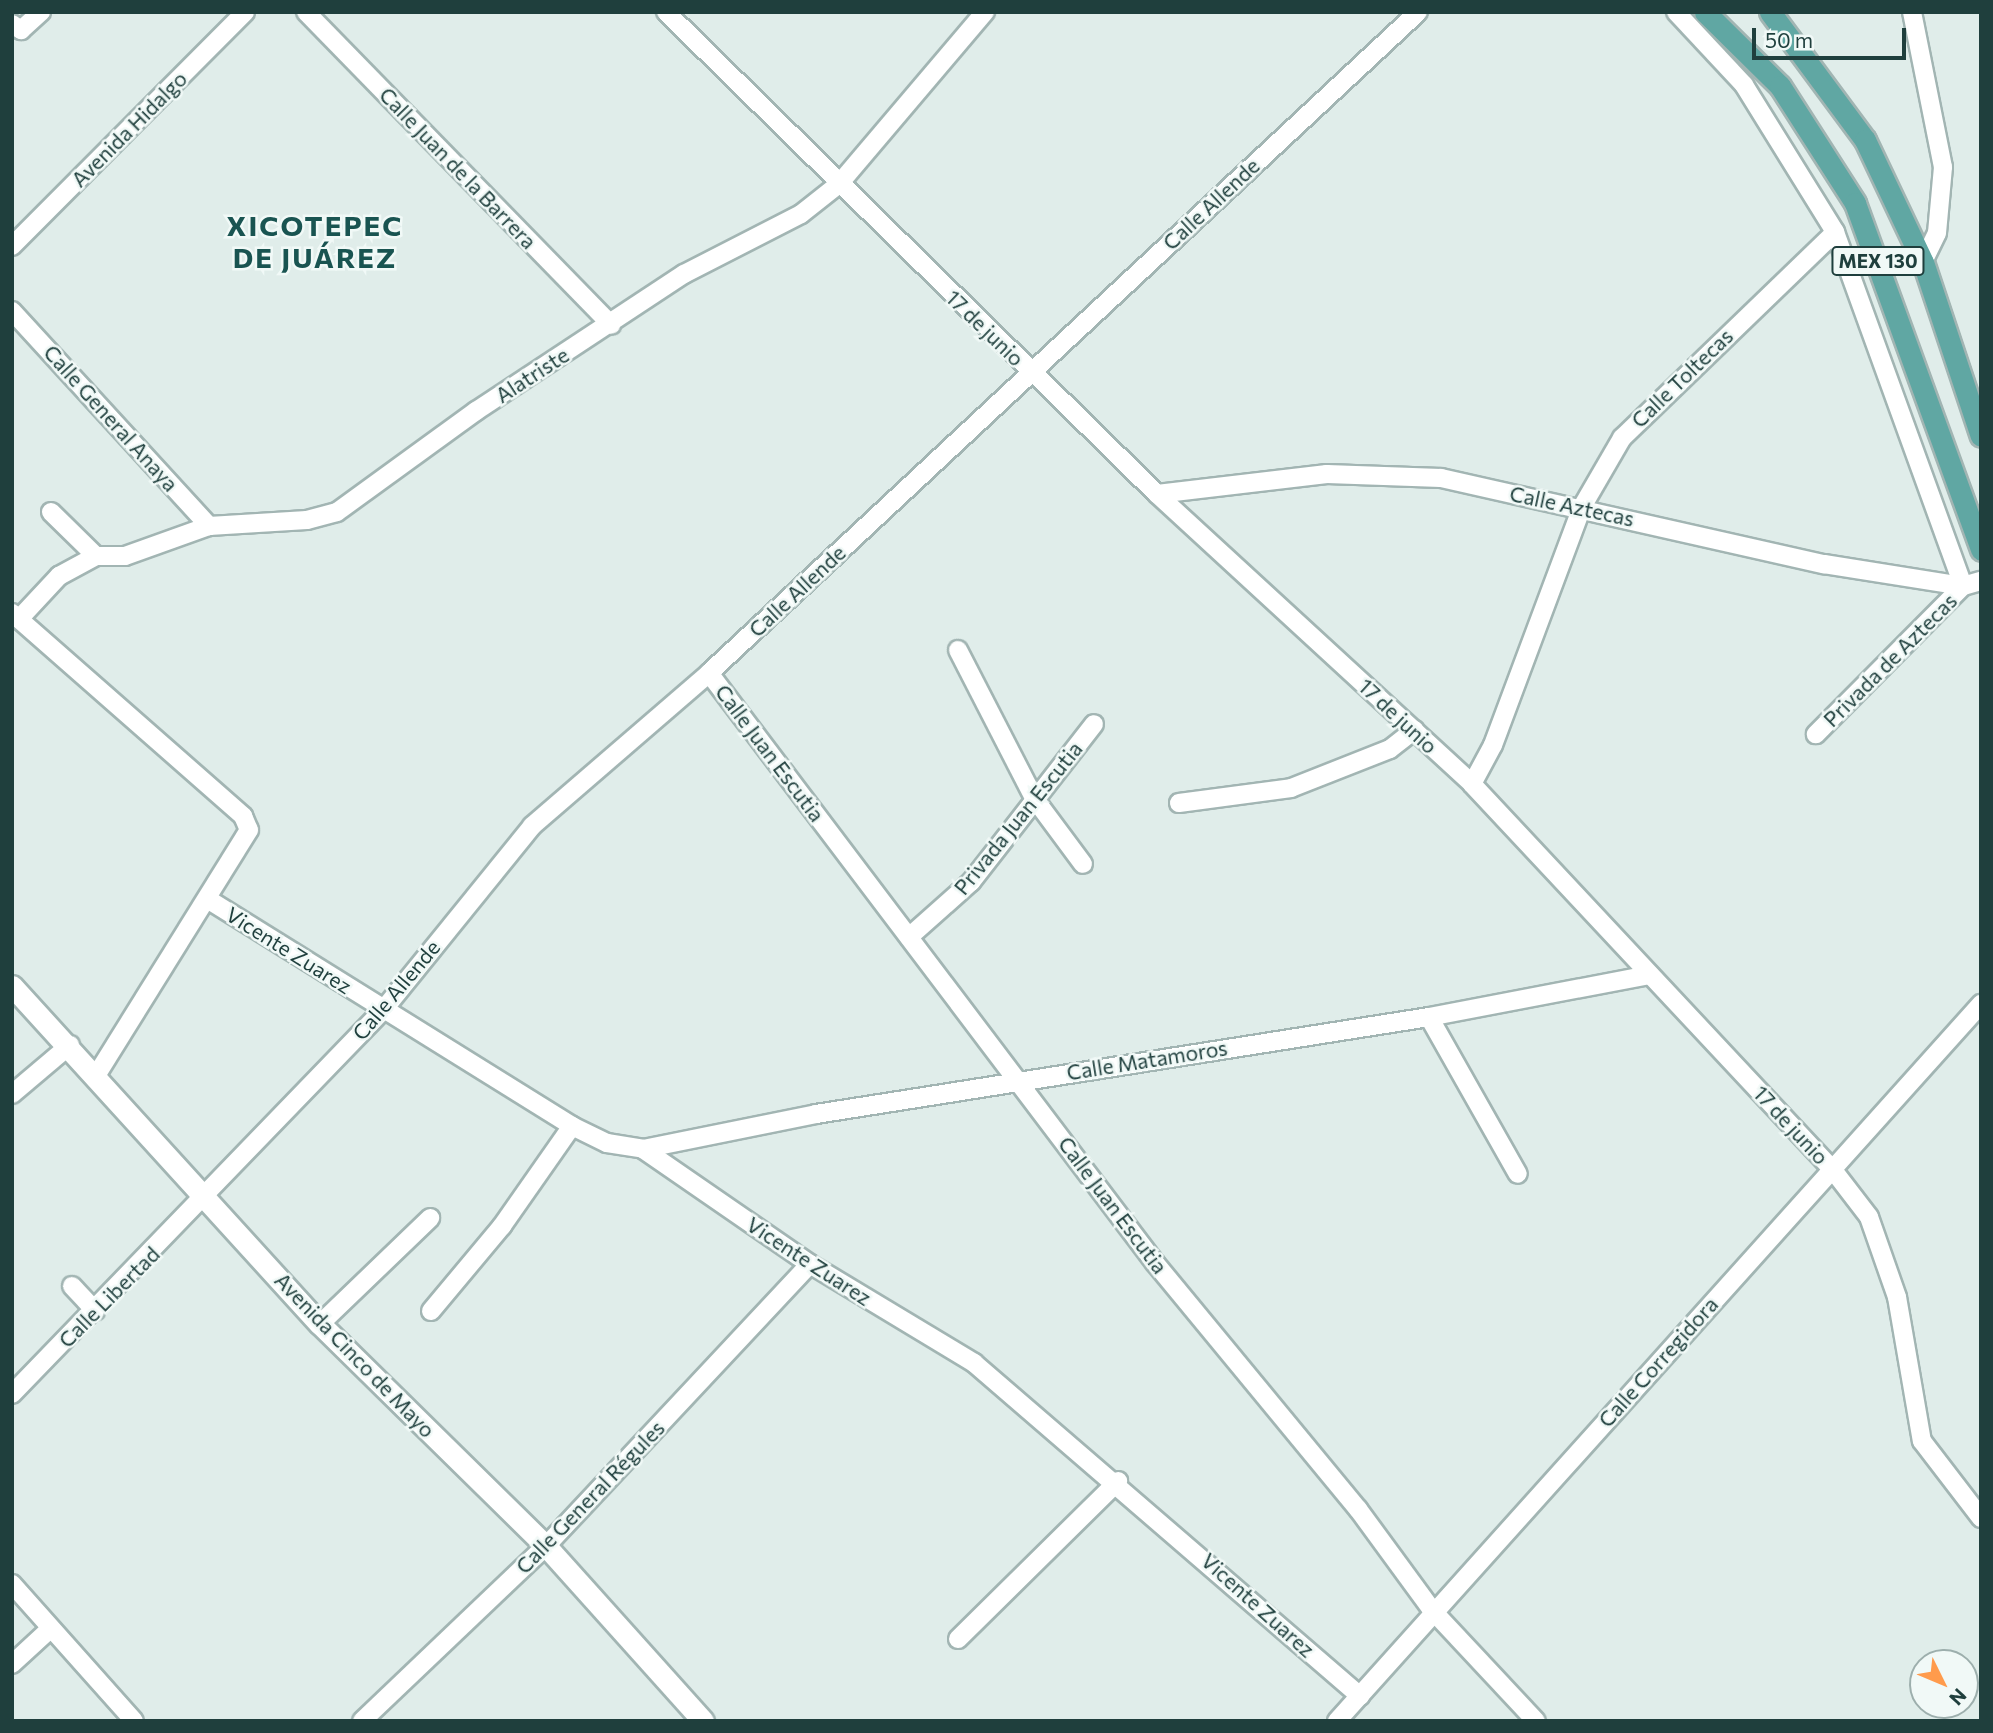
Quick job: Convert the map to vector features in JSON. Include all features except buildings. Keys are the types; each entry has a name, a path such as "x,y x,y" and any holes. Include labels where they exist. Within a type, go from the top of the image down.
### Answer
{"main road":[{"name":"MEX 130","path":"1705,12 1780,86 1855,203 1981,550"},
{"name":"MEX 130","path":"1770,12 1865,140 1923,262 1981,436"}],"street":[{"path":"12,24 21,30 41,12"},
{"name":"Avenida Hidalgo","path":"12,246 245,12"},
{"name":"Calle Juan de la Barrera","path":"306,12 611,325"},
{"name":"17 de junio","path":"666,12 1157,494 1472,784 1833,1170 1869,1217 1897,1297 1922,1441 1975,1495 1981,1518"},
{"name":"Alatriste","path":"16,616 59,576 96,556 125,556 209,526 315,520 338,512 476,411 611,325 684,274 801,214 839,184 985,12"},
{"name":"Calle Allende","path":"206,1199 384,1009 532,826 709,673 1418,12"},
{"path":"1676,12 1744,85 1835,232 1972,584"},
{"path":"1912,12 1943,167 1937,233 1923,262"},
{"name":"Calle Toltecas","path":"1472,784 1493,745 1582,507 1640,416 1835,232"},
{"name":"Calle General Anaya","path":"12,311 209,526"},
{"name":"Calle Aztecas","path":"1157,494 1326,474 1441,478 1582,507 1824,564 1972,584"},
{"path":"51,512 96,556"},
{"name":"Privada de Aztecas","path":"1816,734 1972,584"},
{"path":"16,616 243,816 249,830 209,900 97,1074"},
{"path":"958,650 1034,798 1083,864"},
{"name":"Calle Juan Escutia","path":"709,673 1021,1080 1155,1263 1358,1509 1432,1611 1536,1721"},
{"name":"Privada Juan Escutia","path":"909,937 971,882 1094,724"},
{"path":"1179,803 1291,788 1390,749 1413,730"},
{"name":"Vicente Zuarez","path":"209,900 572,1126 607,1143 643,1149 810,1264 974,1363 1118,1481 1360,1696"},
{"name":"Calle Matamoros","path":"643,1149 1021,1080 1429,1017 1650,975"},
{"name":"Avenida Cinco de Mayo","path":"12,986 97,1074 320,1324 546,1546 703,1721"},
{"name":"Calle Corregidora","path":"1337,1721 1432,1611 1979,1010"},
{"path":"1429,1017 1518,1174"},
{"path":"12,1094 70,1045"},
{"path":"430,1311 502,1226 572,1126"},
{"name":"Calle Libertad","path":"12,1395 206,1199"},
{"path":"320,1324 430,1217"},
{"name":"Calle General Régules","path":"362,1721 546,1546 810,1264"},
{"path":"72,1286 95,1311"},
{"path":"958,1639 1118,1481"},
{"path":"12,1584 49,1630 134,1721"},
{"path":"12,1664 49,1630"}],"district":[{"name":"XICOTEPEC DE JUÁREZ","path":"315,241"}]}
